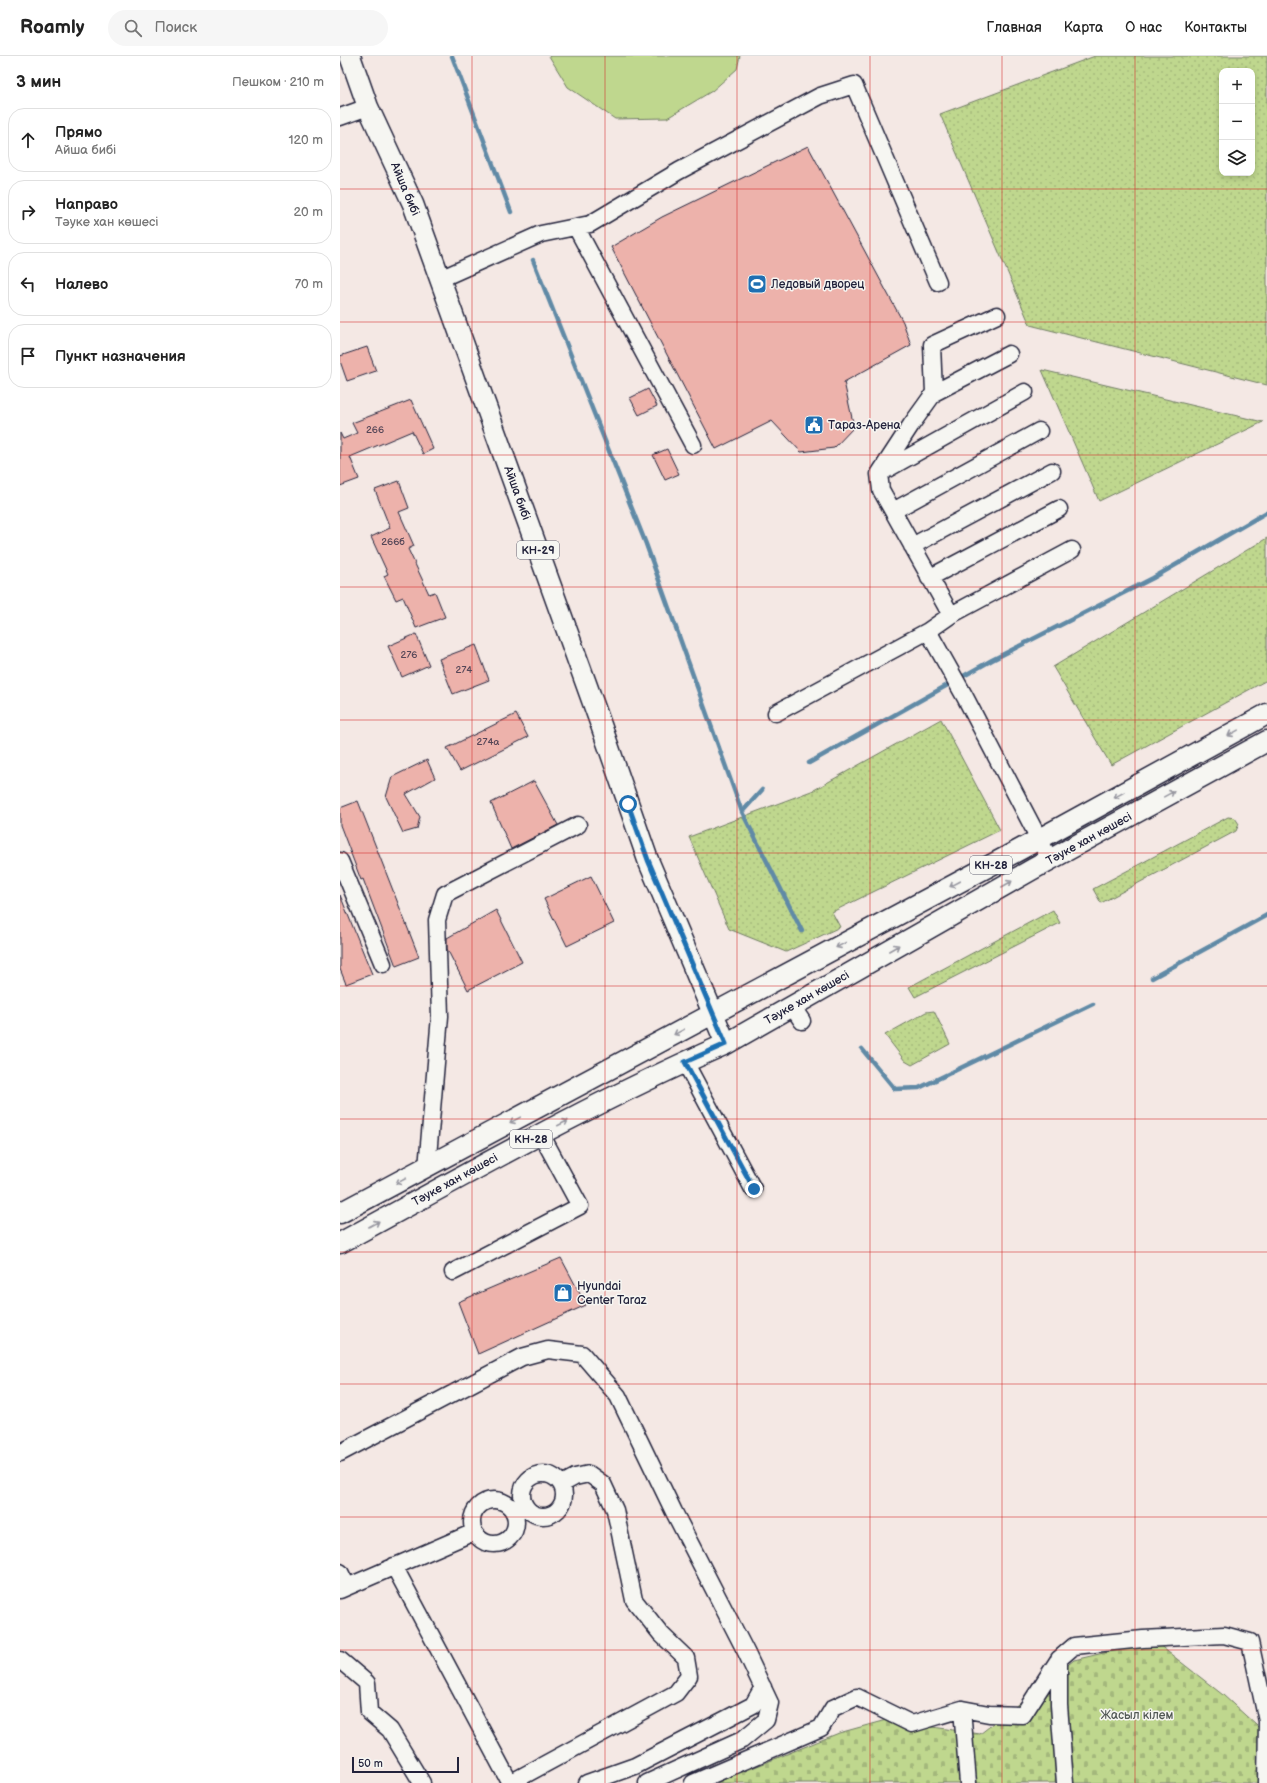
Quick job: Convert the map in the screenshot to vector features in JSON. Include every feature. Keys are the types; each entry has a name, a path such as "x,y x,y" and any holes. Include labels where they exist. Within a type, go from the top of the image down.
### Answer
{"main road":[{"name":"Айша бибі","path":"350,56 368,107 413,204 601,725 648,860 726,1044"},
{"name":"Тәуке хан көшесі","path":"340,1213 714,1014 1267,714"},
{"name":"Тәуке хан көшесі","path":"340,1243 541,1134 685,1062 797,1014 1050,860 1267,741"}],"street":[{"path":"440,279 540,234 590,224 679,171 820,96 854,85 938,282"},
{"path":"340,117 368,107"},
{"path":"576,227 693,445"},
{"path":"934,393 932,345 997,315"},
{"path":"951,615 881,490 879,474 910,425 934,393 1009,354"},
{"path":"879,474 1025,392"},
{"path":"893,511 1039,431"},
{"path":"912,546 1052,471"},
{"path":"929,578 1059,509"},
{"path":"776,713 928,631 951,615 1072,550"},
{"path":"928,631 965,697 1050,860"},
{"path":"426,1168 440,1016 437,920 445,894 578,825"},
{"path":"340,861 383,964"},
{"path":"685,1062 754,1189"},
{"path":"453,1272 580,1206 541,1134"},
{"path":"340,1453 522,1357 548,1350 582,1354 618,1396 674,1512 746,1652 770,1703 766,1720 742,1740 647,1783"},
{"path":"562,1484 557,1478 543,1474 530,1478 523,1490 520,1510 514,1531 510,1537 504,1541 498,1544 484,1542 474,1532 472,1517 475,1510 486,1501 501,1501 520,1510 539,1516 553,1514 559,1510 565,1497 562,1484"},
{"path":"394,1566 510,1783 676,1693 689,1676 686,1658 661,1634 634,1600 615,1510 604,1484 589,1474 575,1477 562,1484"},
{"path":"342,1583 394,1566 474,1532"},
{"path":"693,1783 821,1728 834,1708 857,1697 912,1724 962,1709 989,1714 1023,1715 1059,1659 1074,1646 1143,1639 1224,1635 1250,1642 1267,1721 1266,1783"},
{"path":"1059,1659 1059,1705 1065,1783"},
{"path":"340,1660 367,1683 369,1712 390,1730 422,1783"},
{"path":"589,1782 613,1779 753,1704 762,1687"},
{"path":"962,1709 968,1783"}],"green space":[{"path":"549,56 740,56 737,69 712,91 667,118 615,119 568,87"},
{"path":"1095,56 1267,56 1267,385 1030,325 940,114"},
{"path":"1042,370 1263,422 1099,501"},
{"path":"1267,538 1267,680 1111,765 1053,667"},
{"path":"941,719 1000,830 832,912 840,927 786,952 729,929 689,837 814,790"},
{"path":"1228,817 1235,818 1239,824 1236,831 1101,903 1093,889"},
{"path":"1053,910 1060,923 915,997 909,987"},
{"path":"934,1011 950,1044 912,1065 905,1061 885,1035 926,1012"},
{"name":"Жасыл кілем","path":"1154,1641 1223,1695 1267,1735 1267,1783 715,1783 839,1733 886,1720 980,1734 1074,1660"}],"building":[{"name":"Ледовый дворец","path":"808,146 903,322 911,345 844,382 854,427 834,448 801,452 772,421 716,449 611,247 662,217"},
{"path":"367,347 376,371 347,381 340,361 340,356"},
{"path":"648,389 657,406 639,415 630,398"},
{"path":"411,400 433,449 423,454 412,431 350,457 359,479 340,486 340,433 343,439 357,433 352,423"},
{"path":"667,449 679,474 665,480 653,455"},
{"path":"399,481 409,508 399,512 414,546 408,549 429,594 435,592 445,617 416,628 403,597 396,600 384,576 388,574 371,537 390,528 375,490"},
{"path":"416,634 429,665 402,677 388,646"},
{"path":"476,645 489,680 453,694 439,659"},
{"path":"516,714 528,737 460,771 447,748"},
{"path":"427,760 435,778 406,794 420,817 417,829 403,833 386,797 392,777"},
{"path":"534,781 558,825 511,849 491,803"},
{"path":"358,801 419,957 396,966 363,879 361,880 340,825 340,808"},
{"path":"591,876 614,923 567,946 544,899"},
{"path":"340,895 372,974 346,984 340,969"},
{"path":"496,910 522,962 468,990 447,949 447,938"},
{"path":"561,1258 586,1305 478,1354 458,1302"}],"waterway":[{"path":"452,56 511,212"},
{"path":"533,260 646,544 742,812"},
{"path":"809,763 992,660 1153,578 1267,512"},
{"path":"762,790 742,812 802,931"},
{"path":"1152,978 1267,915"},
{"path":"862,1049 895,1089 919,1088 1093,1004"}],"place":[{"name":"Ледовый дворец","path":"757,284"},
{"name":"Тараз-Арена","path":"814,425"},
{"name":"Hyundai Center Taraz","path":"563,1293"}],"route":[{"path":"628,804 648,860 726,1044 685,1062 754,1189"}]}
